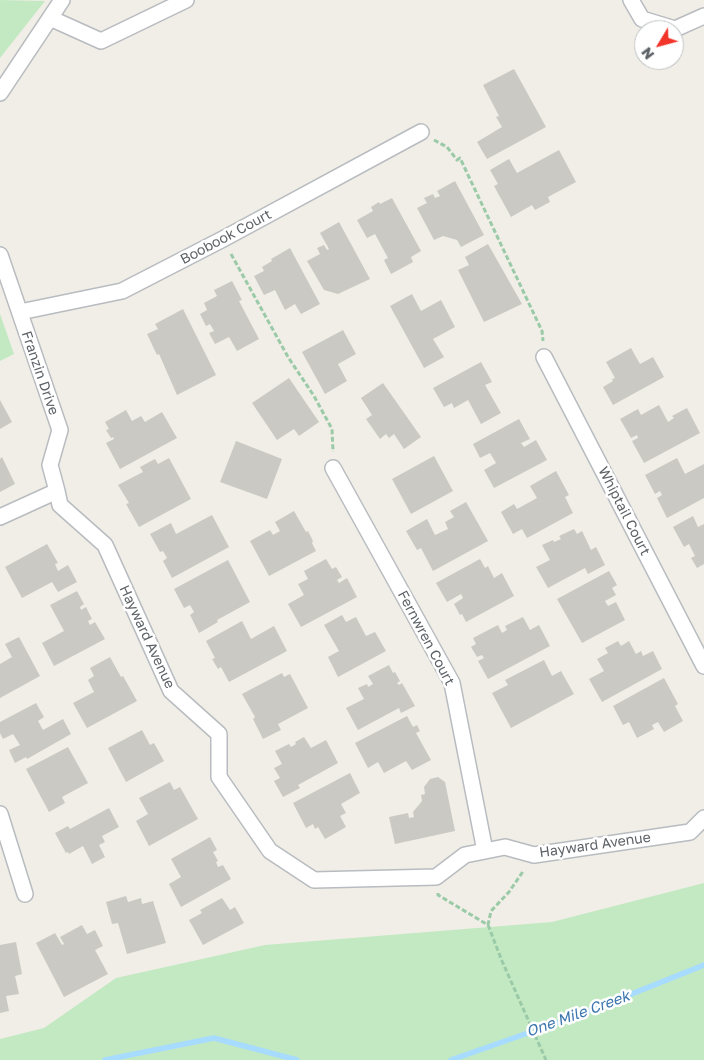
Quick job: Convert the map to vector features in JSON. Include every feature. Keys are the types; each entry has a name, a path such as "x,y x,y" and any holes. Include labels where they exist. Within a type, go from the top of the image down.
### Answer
{"street":[{"path":"0,93 62,0"},
{"path":"50,18 101,41 186,0"},
{"path":"631,0 642,19 675,29 704,16"},
{"name":"Boobook Court","path":"20,312 122,291 222,240 421,132"},
{"name":"Franzin Drive","path":"0,255 60,430 50,465 57,491"},
{"name":"Whiptail Court","path":"544,357 704,666"},
{"name":"Fernwren Court","path":"334,468 452,683 485,851"},
{"path":"0,517 57,491"},
{"name":"Hayward Avenue","path":"57,491 60,505 105,545 171,691 219,734 219,777 270,852 314,880 436,878 465,855 505,848 534,855 690,832 704,818"},
{"path":"0,814 25,894"}],"path":[{"path":"421,132 448,147 456,160 460,158 542,331 544,357"},
{"path":"222,240 288,357 314,396 332,430 334,468"},
{"path":"534,855 508,892 491,911 488,924 502,962 546,1060"},
{"path":"436,878 438,895 488,924"}],"green space":[{"path":"0,0 45,1 0,58"},
{"path":"0,314 14,354 0,361"},
{"path":"704,883 704,1060 0,1060 0,1039 44,1028 116,978 265,945 552,922"}],"building":[{"path":"514,69 546,127 487,159 477,142 502,127 496,117 499,116 483,85"},
{"path":"559,150 576,182 548,197 550,202 535,210 532,205 511,217 494,186 498,184 490,170 509,159 517,173"},
{"path":"455,181 484,235 461,247 457,240 443,236 434,240 417,208 427,203 424,198 433,194 435,198 440,196 437,191"},
{"path":"392,198 421,251 411,257 413,262 391,274 384,260 388,258 375,234 367,238 357,220 373,211 371,207"},
{"path":"339,222 370,279 338,294 324,290 307,261 320,254 317,248 324,245 327,250 329,249 320,233"},
{"path":"488,244 522,304 484,322 458,270 469,265 465,257"},
{"path":"290,248 320,304 301,314 295,304 285,310 275,290 264,295 254,276 264,271 262,267 272,261 271,259"},
{"path":"232,281 242,300 239,301 259,339 237,351 229,337 215,344 209,333 214,331 210,324 206,326 200,314 207,310 204,303 217,296 214,290"},
{"path":"412,294 421,311 441,300 455,327 433,339 444,357 424,368 390,306"},
{"path":"183,309 216,375 177,395 159,354 157,355 147,334 158,329 155,324"},
{"path":"343,330 356,354 338,364 347,381 325,394 302,352"},
{"path":"631,348 640,364 653,357 664,377 613,405 603,387 615,378 606,362"},
{"path":"481,362 492,382 485,385 501,413 481,424 468,400 454,408 452,403 444,407 433,388"},
{"path":"289,378 319,422 299,436 294,429 277,440 252,403"},
{"path":"383,383 421,437 404,449 394,434 389,438 386,434 380,439 366,419 372,415 361,398"},
{"path":"0,400 12,422 0,429"},
{"path":"659,405 668,422 674,418 672,416 687,408 700,433 644,463 632,441 638,438 637,435 631,438 620,419 638,409 641,415"},
{"path":"126,410 132,421 141,416 145,422 162,412 177,438 120,469 106,443 114,439 113,437 111,438 106,430 109,429 105,422"},
{"path":"519,419 530,439 521,443 524,447 536,440 547,460 494,488 484,470 496,463 490,453 480,458 473,444"},
{"path":"236,441 282,459 267,499 220,482"},
{"path":"434,456 453,491 411,514 392,479"},
{"path":"2,457 15,484 0,492 0,459"},
{"path":"169,458 191,499 139,527 126,504 129,503 118,485 143,472 140,467 155,459 158,464"},
{"path":"677,458 685,474 704,464 704,498 667,518 657,498 662,495 660,491 655,494 645,475"},
{"path":"556,471 569,495 565,497 573,513 527,538 522,529 513,534 501,512 514,504 517,509 537,498 530,486"},
{"path":"466,502 488,541 433,571 421,548 417,550 406,531 427,519 435,535 448,529 445,522 454,517 450,511"},
{"path":"294,511 306,532 308,531 316,551 269,576 250,541 270,530 273,535 280,531 275,522"},
{"path":"212,515 229,547 172,578 163,561 167,558 163,551 160,552 150,534 171,523 176,534"},
{"path":"693,516 698,527 704,524 704,564 697,568 691,558 695,556 689,544 684,547 673,527"},
{"path":"574,529 577,534 582,531 591,550 596,547 605,565 588,574 585,568 548,588 536,567 550,560 542,545 561,539 559,536"},
{"path":"47,544 58,563 55,564 58,571 68,565 77,582 58,592 52,582 22,598 5,567"},
{"path":"326,559 332,569 336,567 342,577 337,580 339,583 347,578 357,597 301,627 288,604 304,595 298,584 308,579 304,571"},
{"path":"480,559 485,568 488,566 494,578 502,573 514,596 466,622 454,604 463,598 461,594 447,602 436,583"},
{"path":"228,560 250,602 217,620 218,622 199,633 190,615 194,612 190,605 184,608 174,589"},
{"path":"609,571 617,585 612,588 616,595 605,601 608,606 616,602 625,620 582,643 557,599"},
{"path":"77,591 84,604 80,607 81,610 86,607 92,619 88,621 90,625 95,622 105,639 54,666 42,643 64,631 50,605"},
{"path":"342,615 346,622 356,617 366,636 375,632 386,651 338,677 328,657 339,651 324,625"},
{"path":"523,617 530,630 539,625 550,646 488,679 478,661 484,658 482,655 477,657 471,647 476,644 473,638 498,625 502,633 507,630 505,626"},
{"path":"242,621 251,639 274,626 287,651 229,682 221,667 218,669 212,659 215,658 206,641"},
{"path":"19,637 40,676 0,698 0,664 12,657 5,644"},
{"path":"618,641 621,646 629,641 636,654 641,651 643,656 653,651 662,669 602,702 589,679 604,671 597,659 608,653 605,648"},
{"path":"110,657 137,701 87,728 73,703 94,692 88,680 94,676 90,668"},
{"path":"544,660 552,676 561,671 574,694 511,728 492,693 508,685 505,680"},
{"path":"389,665 400,681 397,683 399,685 402,683 415,706 401,713 399,708 358,730 346,708 364,699 358,688 367,684 368,687 373,684 368,676"},
{"path":"282,673 284,677 290,674 308,708 278,724 281,730 263,739 253,719 255,717 242,694"},
{"path":"664,678 678,704 675,706 683,721 664,732 658,722 652,725 654,729 637,738 629,722 623,725 613,706"},
{"path":"36,703 44,717 38,721 43,730 63,719 71,734 27,759 26,757 15,763 9,750 20,745 13,734 3,739 0,733 0,722"},
{"path":"407,716 413,727 417,725 420,731 416,733 431,760 412,770 406,761 384,773 378,762 368,768 355,743"},
{"path":"142,730 150,745 154,743 164,761 126,782 108,748"},
{"path":"304,737 311,748 326,740 338,763 298,785 300,788 283,797 274,781 280,778 274,768 282,764 275,751 289,744 291,747 296,744 295,742"},
{"path":"68,747 88,783 62,797 65,803 49,812 26,769"},
{"path":"350,773 360,793 341,804 346,813 340,816 346,827 325,839 318,827 315,829 313,824 306,828 293,803"},
{"path":"438,777 445,782 455,831 395,844 389,817 408,813 409,818 414,817 413,812 422,801 421,795 425,794 424,787 430,779"},
{"path":"170,782 174,790 180,787 198,819 149,846 136,821 148,814 139,798"},
{"path":"109,808 119,827 102,836 105,842 99,845 105,857 92,864 83,846 69,854 68,852 66,853 55,833 68,826 70,829"},
{"path":"210,837 217,850 213,852 218,861 216,862 218,867 223,865 231,879 181,907 169,884 181,877 171,859"},
{"path":"126,896 128,902 141,898 142,904 153,901 166,943 127,954 118,923 112,924 106,902"},
{"path":"222,898 230,910 235,907 244,923 203,945 189,920 202,913 200,910"},
{"path":"82,925 87,934 95,930 103,946 95,950 108,974 64,997 36,943 55,933 62,945 64,944 60,937"},
{"path":"16,942 22,974 15,976 19,994 6,996 9,1011 0,1013 0,945"}],"waterway":[{"name":"One Mile Creek","path":"451,1060 579,1015 704,965"},
{"name":"One Mile Creek","path":"105,1060 214,1038 297,1060"}]}
